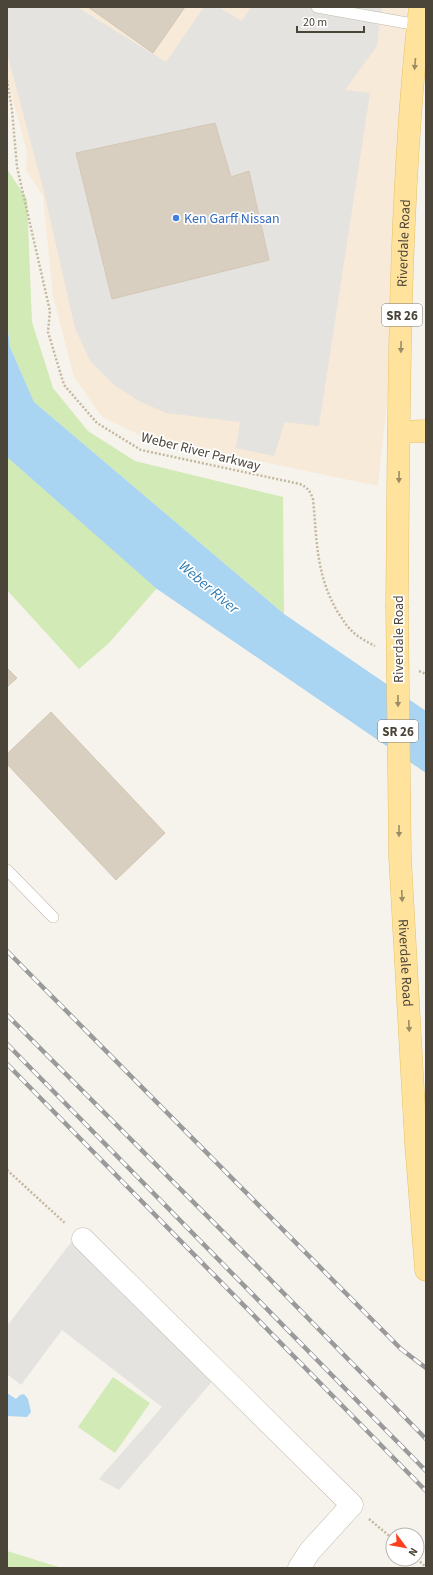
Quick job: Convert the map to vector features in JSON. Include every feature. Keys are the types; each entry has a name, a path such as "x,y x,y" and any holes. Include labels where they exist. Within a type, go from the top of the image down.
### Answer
{"main road":[{"name":"Riverdale Road","path":"419,16 404,200 397,606 400,857 416,1144 426,1270"},
{"path":"399,432 426,431"}],"street":[{"path":"83,1239 352,1505 310,1551 299,1568"}],"lane":[{"path":"317,7 419,16"},
{"path":"7,870 54,917"}],"path":[{"name":"Weber River Parkway","path":"7,80 13,116 17,166 50,310 48,332 64,385 97,423 141,450 300,484 306,487 310,491 313,499 319,564 326,588 343,621 362,639 381,650"},
{"path":"413,667 426,674"},
{"path":"7,1170 83,1239"},
{"path":"352,1505 385,1532"}],"shaded area":[{"path":"7,7 426,7 426,35 378,486 144,437 102,417 74,377 53,296 43,196 26,170 27,152 7,79"},
{"path":"7,7 77,7 166,62 204,7 218,7 242,21 251,7 382,7 377,46 345,90 370,93 319,426 285,422 274,456 236,448 240,422 166,413 139,401 114,385 90,361 75,328 43,188 7,53","holes":["215,123 231,177 249,171 269,260 112,298 76,153"]},
{"path":"72,1241 215,1378 119,1490 99,1479 162,1407 62,1330 21,1385 7,1374 7,1326"}],"green space":[{"path":"7,169 27,199 32,322 53,388 88,431 135,461 283,497 284,614 34,402 10,347 7,323"},
{"path":"7,457 157,588 109,643 79,669 7,590"},
{"path":"113,1377 150,1403 115,1453 78,1427"},
{"path":"7,1551 62,1568 7,1568"}],"water":[{"name":"Weber River","path":"7,323 10,347 34,402 284,614 426,711 426,773 157,589 7,457"},
{"path":"7,1393 16,1399 20,1395 24,1394 28,1399 31,1412 27,1417 7,1416"}],"building":[{"path":"88,7 185,7 153,53"},
{"name":"Ken Garff Nissan","path":"215,123 231,177 249,171 269,260 112,299 76,153"},
{"path":"7,668 17,678 7,687"},
{"path":"51,712 165,833 116,880 7,764 7,754"}],"railway":[{"path":"7,951 401,1349 426,1368"},
{"path":"7,1015 259,1268 426,1439"},
{"path":"7,1044 426,1471"},
{"path":"7,1064 426,1491"}],"place":[{"name":"Ken Garff Nissan","path":"176,218"}]}
